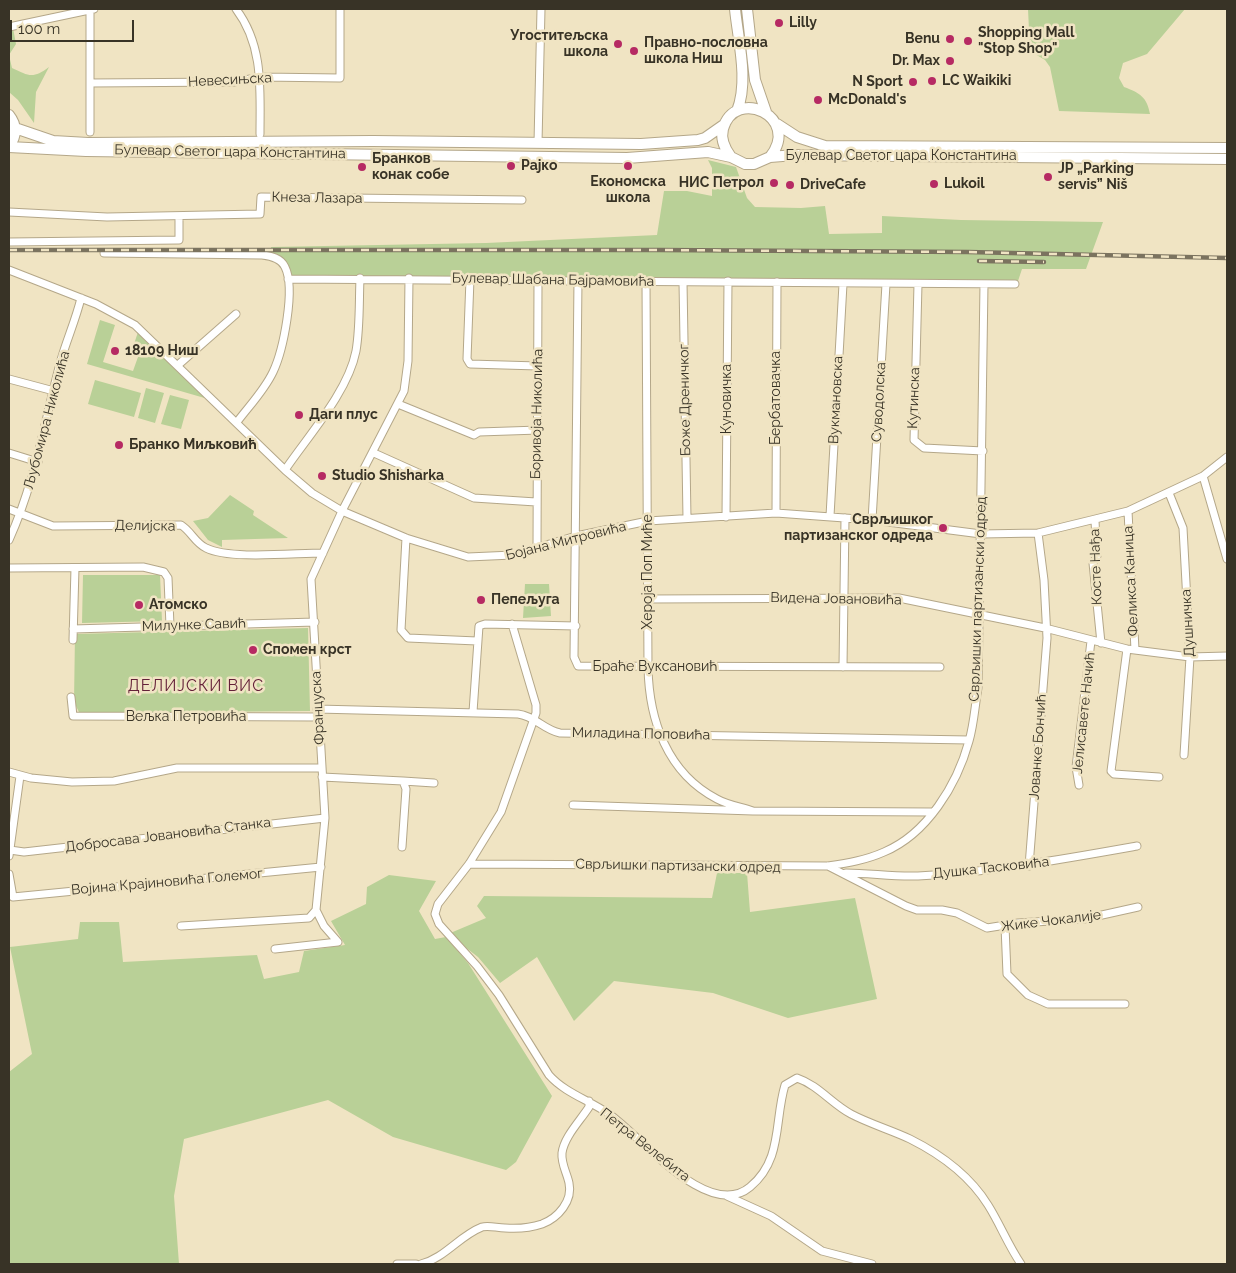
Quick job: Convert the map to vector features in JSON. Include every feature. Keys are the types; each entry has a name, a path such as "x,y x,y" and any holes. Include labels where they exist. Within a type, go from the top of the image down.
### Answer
{"main road":[{"path":"731,157 723,142 725,124 737,111 741,101 742,82 735,9"},
{"path":"747,9 755,80 766,112 776,124 778,142 770,157"},
{"path":"737,111 756,108 766,112"},
{"path":"9,115 15,128 15,135 9,147"},
{"name":"Булевар Светог цара Константина","path":"15,128 53,141 88,143 373,141 538,143 687,142 705,138 725,124"},
{"name":"Булевар Светог цара Константина","path":"776,124 797,137 825,146 1227,148"},
{"name":"Булевар Светог цара Константина","path":"9,147 86,151 627,158 708,152 731,157 745,164 754,164 770,157 795,155 1227,159"}],"street":[{"path":"9,27 92,9 90,132"},
{"path":"236,9 247,24 261,77 260,134"},
{"name":"Невесињска","path":"90,83 234,82 261,77 340,78 340,9"},
{"path":"538,143 541,9"},
{"name":"Кнеза Лазара","path":"9,212 107,216 260,214 261,197 522,200"},
{"path":"9,242 179,240 179,216"},
{"path":"104,253 272,256 281,262 288,279 289,310 274,371 265,387 236,422"},
{"name":"Бојана Митровића","path":"9,270 81,298 135,325 285,470 312,493 342,511 406,538 458,555 479,558 513,555 576,536 648,521 776,513 872,520 981,534 1038,533 1128,512 1203,476 1227,457"},
{"path":"285,470 333,400 349,371 356,352 360,278"},
{"name":"Булевар Шабана Бајрамовића","path":"288,279 409,278 843,284 1015,284"},
{"name":"Француска","path":"316,910 326,818 317,709 315,622 311,579 342,511 374,453 404,391 408,361 409,278"},
{"path":"470,279 467,359 470,364 538,366"},
{"name":"Боривоја Николића","path":"537,548 536,502 539,430 538,280"},
{"name":"Браће Вуксановић","path":"578,280 576,626 574,657 578,666 940,667"},
{"name":"Хероја Поп Миће","path":"646,281 648,694 659,734 670,757 679,768 704,791 727,803 753,811"},
{"name":"Куновичка","path":"726,517 728,281"},
{"name":"Боже Дреничког","path":"683,282 687,518"},
{"name":"Бербатовачка","path":"776,513 777,282"},
{"name":"Вукмановска","path":"830,516 843,284"},
{"name":"Суводолска","path":"872,520 886,284"},
{"name":"Кутинска","path":"918,284 914,440 924,448 983,451"},
{"name":"Сврљишки партизански одред","path":"469,864 828,866 862,860 886,852 908,838 932,812 956,778 969,740 978,688 984,284"},
{"name":"Љубомира Николића","path":"9,540 38,462 54,391 81,298"},
{"path":"178,365 236,314"},
{"path":"9,379 54,391"},
{"path":"398,404 474,435 479,432 539,430"},
{"path":"9,453 38,462"},
{"path":"374,453 474,498 536,502"},
{"path":"1203,476 1227,559"},
{"name":"Душничка","path":"1169,493 1183,528 1190,657 1184,755"},
{"name":"Делијска","path":"9,509 21,512 53,526 180,525 191,532 200,545 222,552 323,553"},
{"name":"Феликса Каница","path":"1128,512 1131,650 1111,771 1114,774 1159,778"},
{"path":"843,667 845,518"},
{"name":"Косте Нађа","path":"1095,521 1097,556 1093,563 1100,643"},
{"name":"Јованке Бончић","path":"1029,866 1047,638 1044,628 1044,580 1038,533"},
{"path":"406,538 402,632 408,638 476,641"},
{"path":"9,568 148,568 164,572 168,578 170,626"},
{"path":"72,640 74,568"},
{"name":"Видена Јовановића","path":"648,599 899,598 1044,628 1131,650 1190,657 1227,656"},
{"name":"Милунке Савић","path":"73,629 315,622"},
{"path":"473,712 476,641 478,628 482,624 576,626"},
{"name":"Петра Велебита","path":"512,624 536,705 534,719 501,812 469,864 438,904 435,911 436,919 453,941 477,966 499,995 549,1075 558,1085 611,1115 672,1170 704,1190 726,1195 770,1216 822,1251 872,1264"},
{"name":"Јелисавете Начић","path":"1079,785 1076,767 1091,641"},
{"name":"Вељка Петровића","path":"71,697 73,716 318,717"},
{"name":"Миладина Поповића","path":"317,709 518,714 534,719 548,729 560,733 969,740"},
{"path":"9,772 20,776 59,782 114,781 177,768 321,768"},
{"path":"9,853 20,776"},
{"path":"322,777 434,783"},
{"path":"402,848 406,788 403,781"},
{"name":"Хероја Поп Миће","path":"573,805 753,811 932,812"},
{"name":"Добросава Јовановића Станка","path":"9,853 326,818"},
{"name":"Душка Тасковића","path":"843,874 866,873 887,877 918,876 1029,866 1137,846"},
{"name":"Жике Чокалије","path":"828,866 917,910 942,910 957,913 987,928 1084,919 1138,907"},
{"name":"Војина Крајиновића Големог","path":"9,874 14,897 321,867"},
{"path":"181,926 309,918 316,910 321,921 338,942 275,949"},
{"path":"1005,926 1007,974 1028,995 1048,1004 1125,1004"},
{"path":"726,1195 749,1188 761,1176 770,1162 774,1155 786,1086 797,1078 806,1081 850,1113 910,1139 934,1152 958,1170 974,1186 988,1205 1010,1248 1021,1264"},
{"path":"421,1264 430,1262 448,1251 470,1232 485,1226 524,1229 543,1224 558,1215 568,1203 570,1186 562,1154 565,1142 589,1107 589,1101"},
{"path":"397,1264 416,1264"}],"green space":[{"path":"1028,9 1185,9 1147,54 1123,63 1119,78 1124,87 1142,96 1147,103 1150,114 1059,111 1050,67 1045,60 1030,51"},
{"path":"13,28 16,44 9,55 9,29"},
{"path":"9,55 12,68 27,74 35,75 49,67 36,92 34,123 18,100 9,92"},
{"path":"708,160 736,167 747,198 755,207 801,208 825,206 829,234 882,233 882,216 961,220 1103,222 1086,269 1022,269 1017,284 289,277 286,267 272,256 271,247 486,243 657,235 664,191 687,191 712,196 712,168"},
{"path":"100,320 115,325 103,362 133,371 138,357 131,353 138,332 208,399 87,364"},
{"path":"95,380 141,393 134,417 88,404"},
{"path":"146,388 164,393 155,423 138,418"},
{"path":"170,395 189,400 181,429 161,424"},
{"path":"230,495 254,511 253,515 288,538 222,540 222,547 208,540 193,521 208,518"},
{"path":"83,575 160,575 162,621 82,623"},
{"path":"525,584 549,584 551,616 523,618"},
{"path":"308,628 310,711 83,713 79,712 74,702 75,634"},
{"path":"717,873 747,873 750,912 855,898 877,999 788,1018 713,993 614,981 574,1021 537,957 500,983 478,957 448,934 486,918 477,906 484,896 712,898"},
{"path":"389,875 436,881 419,911 435,939 446,937 468,963 552,1096 516,1162 506,1170 393,1137 328,1100 184,1139 174,1196 179,1264 9,1264 9,1072 32,1054 10,947 78,939 80,922 119,922 123,962 257,955 264,979 299,972 304,951 345,945 331,921 366,904 367,887"}],"railway":[{"path":"9,250 968,252 1227,258"},
{"path":"979,261 1044,262"}],"place":[{"name":"Lilly","path":"779,23"},
{"name":"Benu","path":"950,39"},
{"name":"Shopping Mall \"Stop Shop\"","path":"968,41"},
{"name":"Угоститељска школа","path":"618,44"},
{"name":"Правно-пословна школа Ниш","path":"634,51"},
{"name":"Dr. Max","path":"950,61"},
{"name":"LC Waikiki","path":"932,81"},
{"name":"N Sport","path":"913,82"},
{"name":"McDonald's","path":"818,100"},
{"name":"Рајко","path":"511,166"},
{"name":"Економска школа","path":"628,166"},
{"name":"Бранков конак собе","path":"362,167"},
{"name":"JP „Parking servis” Niš","path":"1048,177"},
{"name":"НИС Петрол","path":"774,183"},
{"name":"Lukoil","path":"934,184"},
{"name":"DriveCafe","path":"790,185"},
{"name":"18109 Ниш","path":"115,351"},
{"name":"Даги плус","path":"299,415"},
{"name":"Бранко Миљковић","path":"119,445"},
{"name":"Studio Shisharka","path":"322,476"},
{"name":"Сврљишког партизанског одреда","path":"943,528"},
{"name":"Пепељуга","path":"481,600"},
{"name":"Атомско","path":"139,605"},
{"name":"Спомен крст","path":"253,650"}],"district":[{"name":"ДЕЛИЈСКИ ВИС","path":"196,686"}]}
